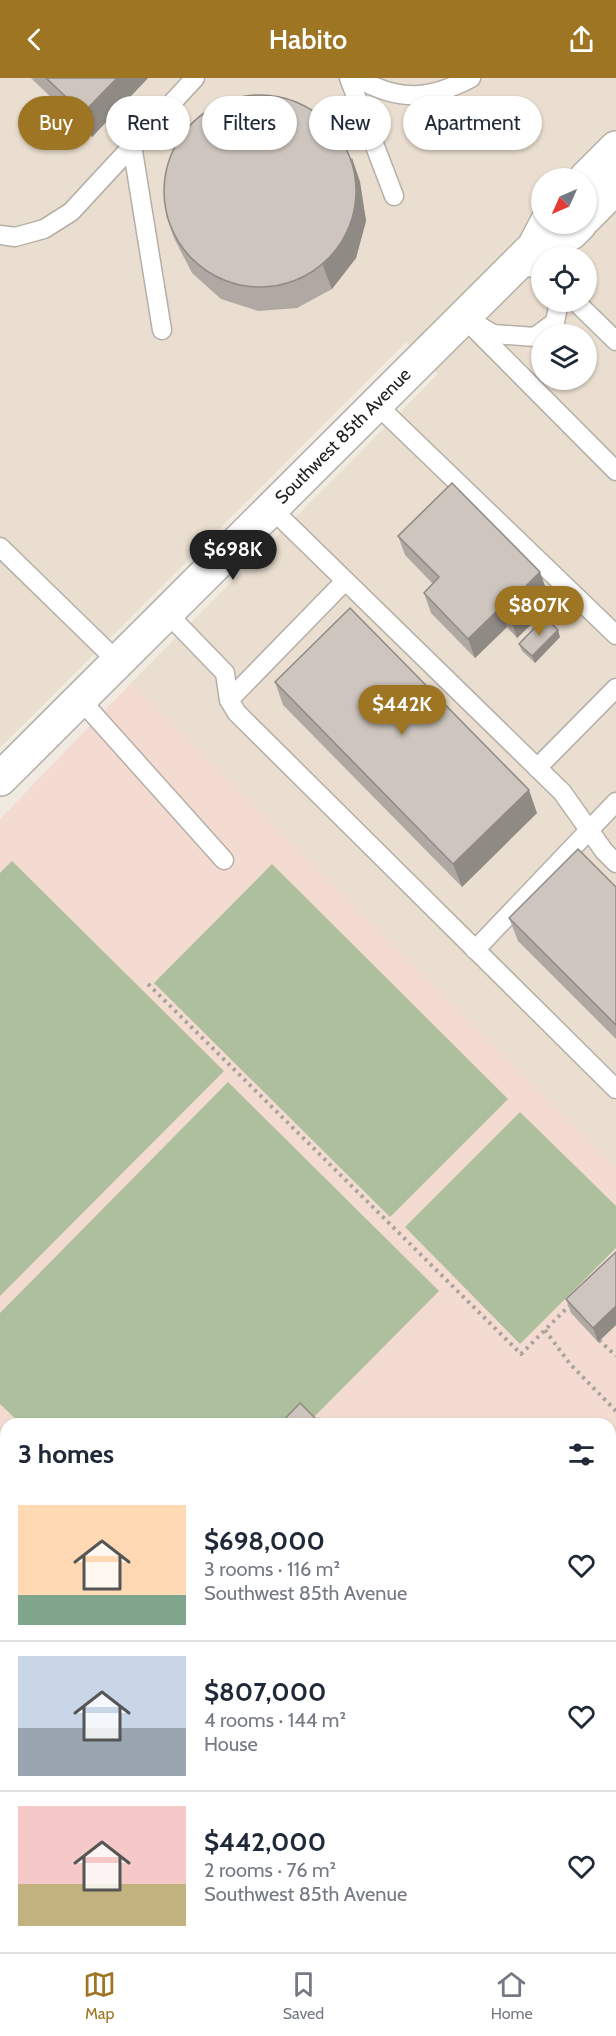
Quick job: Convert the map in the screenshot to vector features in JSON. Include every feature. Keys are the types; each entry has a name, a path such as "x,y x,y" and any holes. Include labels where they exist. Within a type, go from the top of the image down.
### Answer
{"street":[{"path":"596,168 616,148"},
{"path":"597,206 616,187"},
{"name":"Southwest 85th Avenue","path":"543,246 569,234"},
{"name":"Southwest 85th Avenue","path":"0,779 508,272 531,255"}],"lane":[{"path":"178,96 195,78"},
{"path":"349,78 394,196"},
{"path":"357,78 380,91 406,96 446,91 471,78"},
{"path":"0,235 15,237 44,230 70,212 127,150"},
{"path":"133,150 162,330"},
{"path":"463,317 493,334 535,337 555,322 557,312"},
{"path":"586,312 616,341"},
{"path":"463,317 616,471"},
{"path":"376,404 616,635"},
{"path":"271,508 562,792 589,831 616,863"},
{"path":"0,547 117,661"},
{"path":"229,700 345,581"},
{"path":"166,612 225,673 229,700 237,713 616,1089"},
{"path":"537,768 616,688"},
{"path":"79,698 224,861"},
{"path":"475,950 616,802"}],"path":[{"path":"148,984 521,1354 577,1298"},
{"path":"545,1330 570,1364 616,1411"},
{"path":"599,1340 616,1356"}],"shaded area":[{"path":"0,78 616,78 616,1167 132,682 438,374 406,342 0,748"},
{"path":"132,682 616,1167 616,1418 0,1418 0,819"}],"green space":[{"path":"12,861 224,1071 0,1296 0,873"},
{"path":"272,864 508,1099 390,1217 154,983"},
{"path":"228,1082 439,1291 313,1418 15,1418 0,1404 0,1313"},
{"path":"520,1112 616,1206 616,1248 520,1344 405,1227"}],"building":[{"path":"46,78 117,78 94,102 94,96 65,96"},
{"path":"251,95 274,96 246,96"},
{"path":"297,102 309,108 309,150 347,150 356,182 356,200 352,219 345,236 334,252 305,276 269,287 251,287 232,283 215,276 199,265 175,236 164,200 164,182 171,154 173,150 190,150 190,125 202,115 202,150 297,150"},
{"path":"452,483 540,572 525,587 534,595 510,618 500,608 468,639 424,593 439,577 398,536"},
{"path":"350,608 529,790 453,864 275,682"},
{"path":"545,617 558,630 532,656 519,644"},
{"path":"578,849 616,887 616,1025 509,918"},
{"path":"616,1252 616,1306 593,1328 566,1299"},
{"path":"300,1403 315,1418 286,1418"}]}
